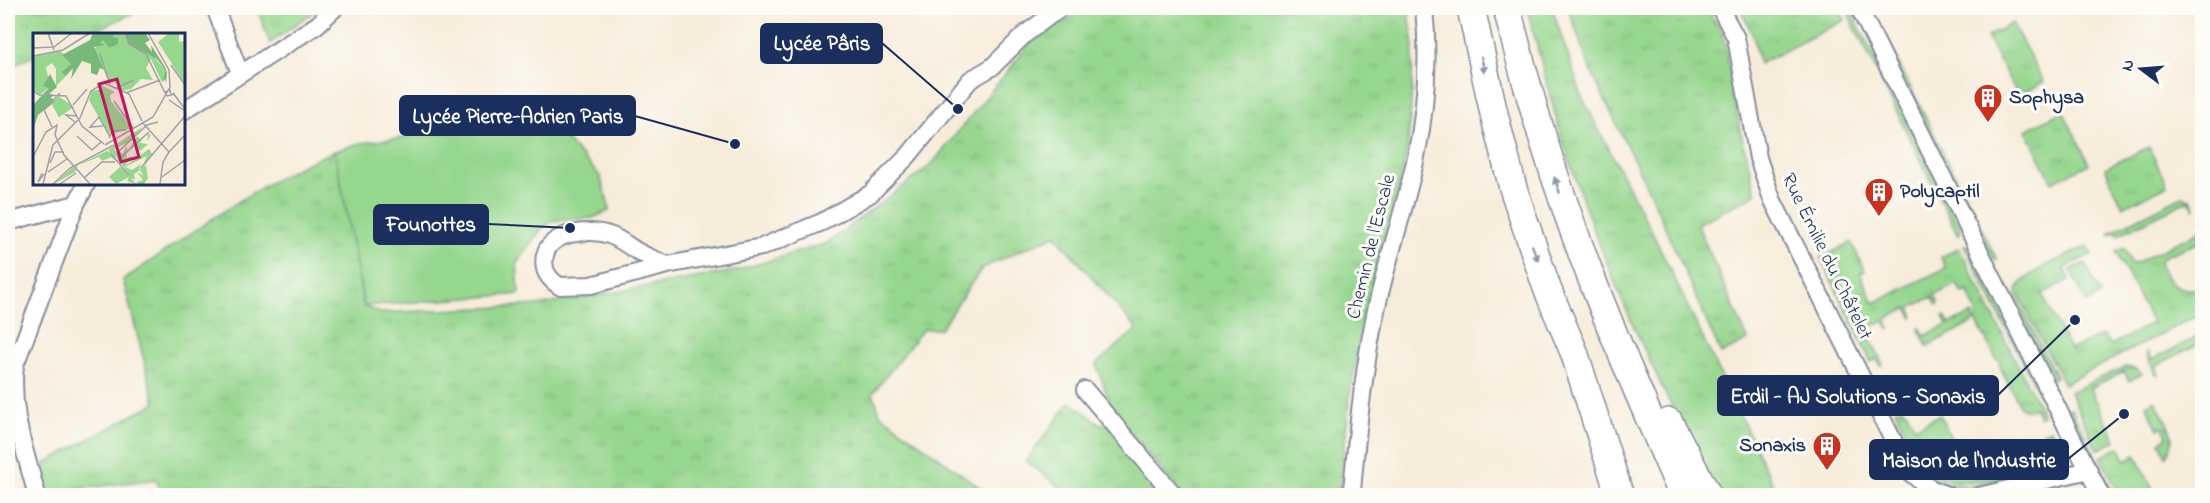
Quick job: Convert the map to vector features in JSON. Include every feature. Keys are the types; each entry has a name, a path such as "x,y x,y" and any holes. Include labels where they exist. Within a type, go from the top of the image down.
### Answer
{"highway":[{"path":"1471,8 1513,188 1547,288 1636,495"},
{"path":"1507,8 1554,177 1591,279 1683,495"},
{"path":"1591,279 1707,495"},
{"path":"1577,359 1620,495"}],"street":[{"path":"215,8 240,73"},
{"path":"184,110 317,25 335,8"},
{"path":"667,265 609,235 595,232 568,234 558,238 551,243 545,253 544,266 550,280 559,286 565,288 591,285 667,265 762,247 822,222 870,194 908,156 970,80 992,67 1024,35 1060,8"},
{"name":"Chemin de l'Escale","path":"1353,495 1359,418 1375,315 1416,156 1424,100 1428,39 1424,8"},
{"name":"Rue Émilie du Châtelet","path":"1720,8 1736,38 1758,158 1772,199 1909,472 1930,488 1948,495"},
{"path":"1859,8 2101,495"},
{"path":"37,495 14,411 11,365 76,204 86,184"},
{"path":"8,222 76,204"},
{"path":"1085,390 1175,495"},
{"path":"1979,495 2088,470"}],"green space":[{"path":"8,8 145,8 89,33 33,33 33,56 8,67"},
{"path":"257,8 319,8 270,43"},
{"path":"1086,8 1408,8 1413,39 1407,154 1366,313 1350,393 1340,487 1342,495 1183,495 1115,416 1096,364 1137,329 1055,235 982,268 940,329 923,329 873,393 880,414 990,495 162,496 156,479 49,493 44,464 155,403 123,280 252,193 307,163 335,151 364,306 381,313 542,305 735,271 827,243 931,165 1032,41"},
{"path":"1527,8 1552,8 1582,97 1653,234 1778,495 1718,495 1695,452 1650,363 1592,225 1560,131"},
{"path":"1568,8 1706,8 1721,30 1741,134 1756,194 1697,224 1748,340 1721,354 1654,202 1590,69"},
{"path":"1740,8 1839,8 1845,20 1759,64 1754,38"},
{"path":"1845,8 1850,8 1961,228 1958,235"},
{"path":"1867,8 1871,8 1997,260 1993,261"},
{"path":"2012,23 2044,82 2018,96 1987,37"},
{"path":"2063,111 2089,164 2052,182 2026,130"},
{"path":"510,127 563,136 600,176 610,210 593,218 553,221 542,228 517,263 519,294 364,306 335,151 360,143"},
{"path":"2149,147 2167,186 2123,207 2105,168"},
{"path":"2182,196 2191,199 2194,209 2189,200 2118,235 2116,232 2110,235 2109,233"},
{"path":"2202,230 2202,241 2165,256 2160,262 2166,276 2175,285 2187,289 2202,288 2202,313 2064,384 2017,292 2020,285 2036,271 2088,246 2092,254 2064,268 2069,280 2042,294 2070,350 2102,335 2111,345 2152,323 2116,252 2124,248 2132,265"},
{"path":"1851,242 1865,271 1860,273 1874,303 1946,268 1941,257 1959,248 2043,415 2039,417 2034,408 2029,410 2021,408 1999,361 1976,320 1976,312 1967,291 1962,293 1957,284 1935,295 1939,304 1937,305 1932,297 1910,308 1913,318 1907,308 1886,319 1889,330 1883,320 1866,330 1883,365 1881,366 1876,359 1871,362 1821,258"},
{"path":"1964,245 1969,247 2050,407 2049,414"},
{"path":"2085,263 2101,295 2087,303 2070,270"},
{"path":"2015,295 2056,377 2052,379 2011,297"},
{"path":"1972,314 1974,322 1927,346 1920,328 1925,336 1947,325 1943,317 1945,316 1949,324"},
{"path":"2202,334 2202,342 2155,366 2159,376 2155,374 2147,351 2152,360"},
{"path":"2124,367 2135,369 2142,374 2129,381 2124,371 2090,388 2116,441 2097,450 2070,392"},
{"path":"2155,400 2171,435 2172,442 2166,456 2160,443 2167,436 2163,427 2158,429 2146,405"},
{"path":"1070,402 1102,425 1106,422 1170,495 1068,495 1026,461"},
{"path":"1901,408 1906,411 1915,427 1940,415 1956,448 1967,443 1970,447 1977,444 1984,462 1995,456 2000,466 2023,455 2019,445 2021,444 2026,453 2048,442 2043,432 2050,429 2065,461 1980,481 1947,479 1930,470 1917,454 1895,410"},
{"path":"2071,408 2115,495 2110,495 2067,410"},
{"path":"1895,419 1921,466 1940,481 1969,486 2049,469 2051,473 1970,491 1951,490 1940,486 1912,463 1891,421"},
{"path":"2119,447 2125,460 2136,455 2156,495 2120,495 2101,457"}],"place":[{"name":"Lycée Pâris","path":"958,109"},
{"name":"Sophysa","path":"1988,124"},
{"name":"Lycée Pierre-Adrien Paris","path":"735,144"},
{"name":"Polycaptil","path":"1879,218"},
{"name":"Founottes","path":"570,228"},
{"name":"Erdil - AJ Solutions - Sonaxis","path":"2075,320"},
{"name":"Maison de l'Industrie","path":"2124,414"},
{"name":"Sonaxis","path":"1827,472"}]}
